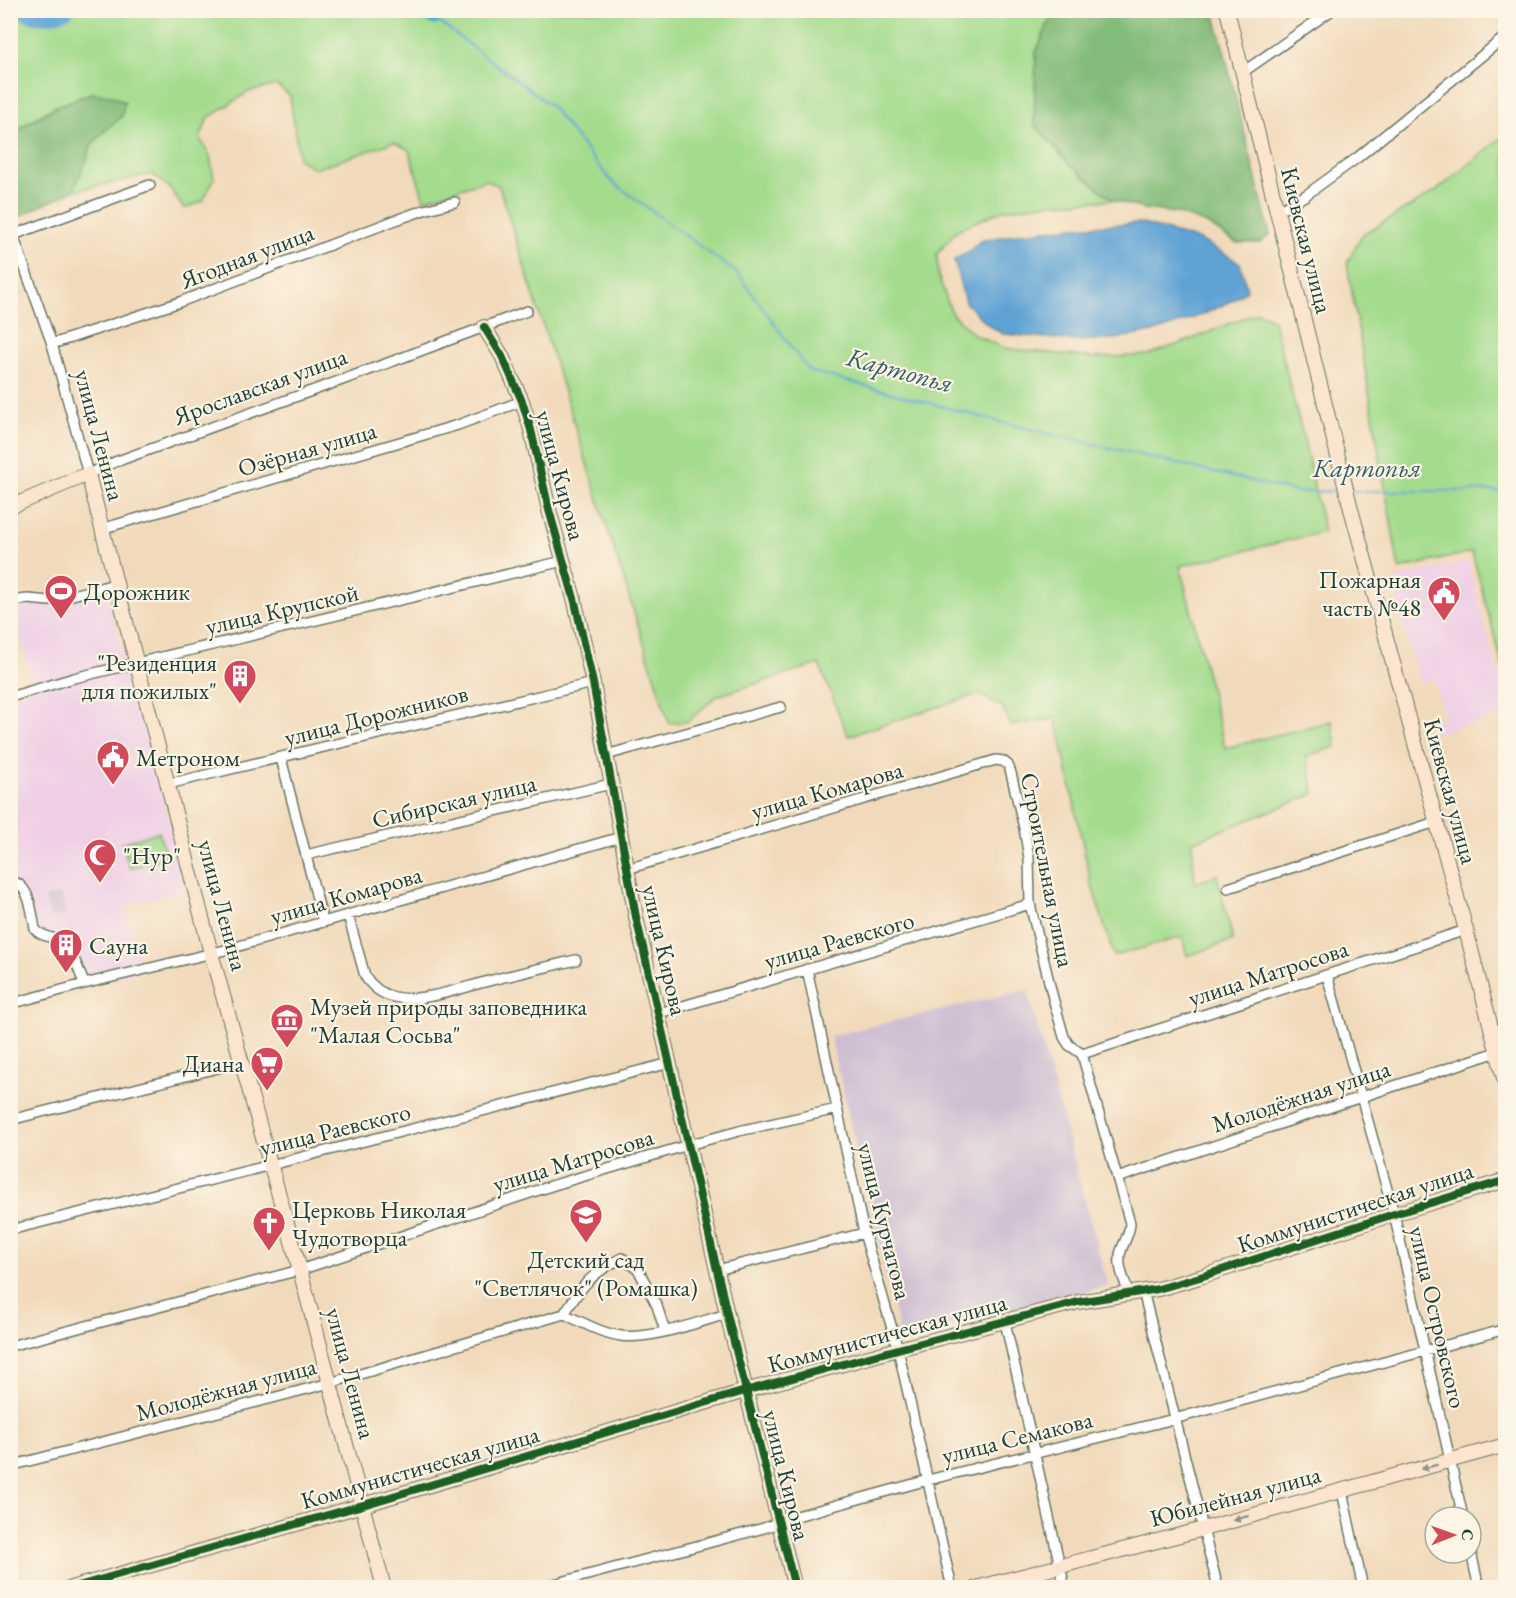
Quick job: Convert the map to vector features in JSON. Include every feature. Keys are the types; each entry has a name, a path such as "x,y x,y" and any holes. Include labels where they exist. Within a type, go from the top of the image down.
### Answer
{"street":[{"name":"Киевская улица","path":"1227,10 1351,509 1466,930 1506,1086"},
{"path":"1243,72 1332,10"},
{"path":"1277,212 1306,195 1357,158 1506,36"},
{"name":"улица Ленина","path":"150,185 13,235 52,344 88,474 211,953 300,1270 384,1587"},
{"name":"Ягодная улица","path":"52,344 140,316 393,221 454,202"},
{"name":"Ярославская улица","path":"10,507 115,462 527,311"},
{"name":"улица Кирова","path":"484,327 502,356 522,401 549,510 578,612 627,869 669,1063 745,1391 795,1587"},
{"name":"Озёрная улица","path":"101,529 458,425 522,401"},
{"name":"улица Крупской","path":"10,697 74,678 563,561"},
{"path":"10,601 28,598 49,601 116,584"},
{"name":"улица Дорожников","path":"168,784 593,683"},
{"path":"606,755 781,707"},
{"path":"281,758 323,922"},
{"name":"улица Комарова","path":"627,869 996,760 1003,760"},
{"name":"Строительная улица","path":"1003,760 1011,773 1024,828 1029,858 1030,904 1064,1037 1069,1045 1082,1054 1130,1223 1130,1231 1120,1258 1129,1293"},
{"name":"Сибирская улица","path":"306,855 611,784"},
{"path":"1228,888 1436,822"},
{"name":"улица Комарова","path":"10,1004 211,953 621,837"},
{"path":"10,881 16,881 25,891 38,933 54,939 68,949 84,984"},
{"name":"улица Раевского","path":"659,1013 1030,904"},
{"path":"348,915 365,976 377,990 393,997 418,998 576,960"},
{"name":"улица Матросова","path":"1082,1054 1466,930"},
{"name":"улица Курчатова","path":"807,969 864,1233 898,1349 952,1587"},
{"name":"улица Островского","path":"1327,975 1394,1214 1460,1505"},
{"name":"Молодёжная улица","path":"1118,1178 1497,1052"},
{"path":"10,1120 242,1062"},
{"name":"улица Раевского","path":"10,1230 669,1063"},
{"name":"улица Матросова","path":"10,1346 300,1270 554,1185 739,1131 837,1109"},
{"name":"Коммунистическая улица","path":"71,1587 363,1505 745,1391 1078,1302 1143,1292 1200,1277 1506,1180"},
{"path":"717,1270 864,1233"},
{"path":"665,1331 657,1306 638,1269 622,1258 603,1268 581,1287 564,1314 598,1330 634,1337 665,1331 727,1314"},
{"path":"1143,1292 1218,1587"},
{"name":"Молодёжная улица","path":"10,1466 330,1383 564,1314"},
{"path":"1005,1322 1065,1587"},
{"name":"улица Семакова","path":"540,1587 764,1528 793,1517 928,1480 1174,1419 1506,1329"},
{"name":"Юбилейная улица","path":"976,1587 1342,1491 1506,1445"},
{"path":"1342,1491 1363,1587"},
{"path":"1474,1565 1479,1587"}],"shaded area":[{"name":"Пожарная часть №48","path":"1468,561 1505,699 1505,715 1434,734 1431,722 1444,718 1434,679 1420,683 1392,579"},
{"path":"105,587 188,890 125,905 142,970 84,984 72,955 42,936 25,891 11,885 11,696 34,689 11,601 45,601"},
{"path":"61,894 66,914 50,918 45,898"},
{"path":"1026,990 1108,1286 901,1340 830,1036"}],"green space":[{"path":"11,11 1054,11 1036,52 1069,164 1113,200 1050,203 1003,210 957,230 937,254 938,275 952,314 975,335 1004,348 1094,358 1148,355 1258,312 1273,319 1304,440 1324,532 1180,566 1225,748 1332,721 1336,747 1307,756 1314,794 1192,842 1195,883 1217,875 1233,940 1187,956 1182,937 1114,956 1091,883 1056,718 1011,726 1003,707 978,694 848,736 819,664 717,696 687,722 669,723 499,186 486,180 424,200 409,150 394,142 315,169 299,159 290,96 276,85 248,92 208,118 200,138 210,156 214,179 203,201 184,209 169,187 152,174 73,191 91,145 103,133 125,102 110,95 91,93 56,106 11,133"},
{"path":"1054,11 1214,11 1270,235 1260,243 1236,243 1207,224 1176,213 1144,209 1113,200 1069,164 1034,124 1036,52"},
{"path":"91,93 110,95 125,102 122,116 91,145 73,191 11,220 11,133 56,107"},
{"path":"1505,135 1505,676 1472,552 1399,569 1347,263 1362,235 1436,191"},
{"path":"159,832 166,857 130,868 122,843"}],"water":[{"path":"1140,223 1200,240 1240,263 1247,290 1233,300 1202,315 1158,331 1115,339 1078,341 1003,334 987,324 965,302 954,260 969,252 980,241 1073,227"}],"waterway":[{"name":"Картопья","path":"20,10 31,15 43,16 67,10"},
{"name":"Картопья","path":"419,10 434,18"},
{"name":"Картопья","path":"434,18 550,105 611,181 738,274 809,371 1004,423 1298,492 1341,491"},
{"name":"Картопья","path":"1352,491 1506,491"}],"cycle path":[{"path":"484,327 502,356 522,401 575,602 593,683 636,917 727,1314 795,1588"},
{"path":"71,1588 363,1505 745,1391 1078,1302 1158,1289 1506,1180"}],"place":[{"name":"Дорожник","path":"61,620"},
{"name":"Пожарная часть №48","path":"1444,622"},
{"name":"\"Резиденция для пожилых\"","path":"240,705"},
{"name":"Метроном","path":"113,786"},
{"name":"\"Нур\"","path":"100,884"},
{"name":"Сауна","path":"66,974"},
{"name":"Музей природы заповедника \"Малая Сосьва\"","path":"287,1049"},
{"name":"Диана","path":"267,1092"},
{"name":"Детский сад \"Светлячок\" (Ромашка)","path":"586,1244"},
{"name":"Церковь Николая Чудотворца","path":"269,1252"}]}
